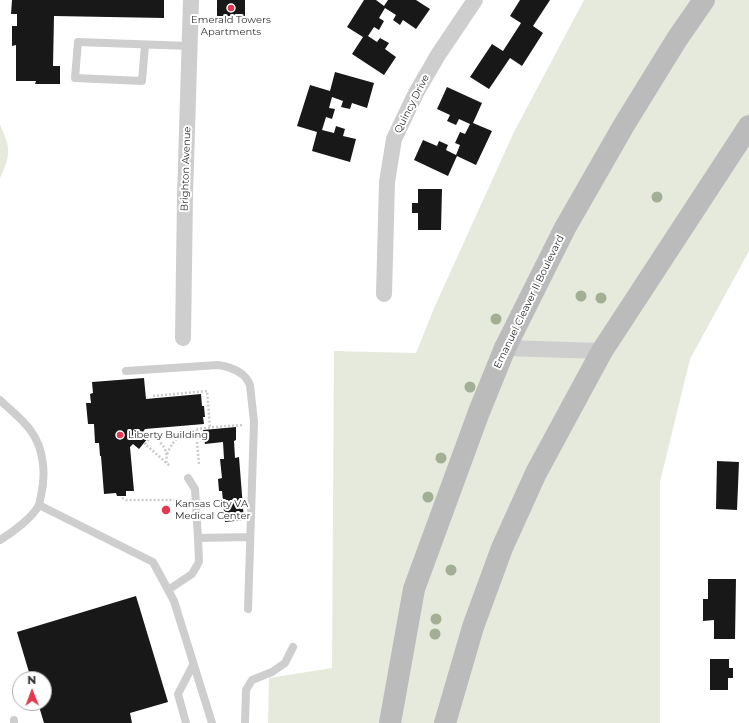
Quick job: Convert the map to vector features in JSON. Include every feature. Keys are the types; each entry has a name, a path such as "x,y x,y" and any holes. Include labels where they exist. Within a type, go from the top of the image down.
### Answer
{"main road":[{"name":"Emanuel Cleaver II Boulevard","path":"390,723 414,589 479,412 505,348 565,228 612,146 677,39 704,0"},
{"path":"445,723 473,627 502,548 536,472 602,352 749,126"}],"street":[{"name":"Brighton Avenue","path":"183,338 185,196 191,0"},
{"name":"Quincy Drive","path":"384,294 387,182 394,139 416,93 438,55 476,0"},
{"path":"505,348 602,352"}],"lane":[{"path":"145,45 142,81 75,78 78,42 190,46"},
{"path":"126,371 218,365 230,367 248,379 254,422 248,609"},
{"path":"0,400 30,430 37,441 43,465 42,490 39,505 15,530 0,540"},
{"path":"168,590 189,577 196,568 198,562 195,489 188,478"},
{"path":"39,505 153,562 174,601 212,723"},
{"path":"198,538 250,536"},
{"path":"245,723 246,690 252,680 272,672 285,663 293,647"},
{"path":"186,723 178,694 194,665"}],"path":[{"path":"153,396 207,391 210,428"},
{"path":"166,463 167,454 171,446 186,432 248,424"},
{"path":"196,430 199,464"},
{"path":"167,454 163,446 155,438 150,438 145,444 170,466"},
{"path":"122,498 126,500 174,500"}],"shaded area":[{"path":"584,0 749,0 749,251 690,359 660,482 660,723 268,723 269,678 332,668 334,351 416,353 435,306 514,132"},
{"path":"0,125 8,146 8,157 0,178"}],"building":[{"path":"12,0 164,0 164,18 54,16 53,66 60,66 60,84 35,84 36,81 16,81 16,45 12,46 12,26 17,26 17,14 11,14"},
{"name":"Emerald Towers Apartments","path":"217,0 245,0 245,16 217,16"},
{"path":"364,0 376,0 384,6 388,0 416,0 430,9 416,29 403,20 400,25 393,20 396,15 385,8 379,18 384,21 379,30 374,27 368,36 377,42 380,38 389,43 385,49 396,57 384,75 352,54 363,37 347,27"},
{"path":"520,0 550,0 533,26 543,33 522,66 510,58 489,89 470,77 492,44 503,51 521,23 510,16"},
{"path":"335,72 374,83 367,108 352,103 350,109 341,107 343,101 332,97 329,108 335,109 332,119 326,117 322,130 334,133 336,126 345,129 343,136 356,139 350,162 312,151 317,132 297,126 310,85 330,91"},
{"path":"447,87 482,103 473,123 492,131 476,165 457,156 448,176 414,160 423,140 437,146 439,141 448,145 446,150 456,155 460,145 455,143 460,132 465,134 470,124 459,119 456,125 447,121 450,115 437,109"},
{"path":"418,189 442,189 441,230 418,230 418,213 412,213 412,203 418,203"},
{"name":"Liberty Building","path":"144,378 146,399 201,394 202,406 204,406 204,424 145,429 143,432 148,438 139,449 133,444 130,447 134,491 126,491 126,496 117,496 116,493 104,494 99,443 95,443 94,424 88,424 86,403 91,403 90,394 93,393 92,382"},
{"path":"236,427 236,440 234,441 235,458 239,457 244,520 225,522 222,491 219,491 218,479 222,478 220,459 224,459 223,442 205,444 203,430"},
{"path":"717,461 739,462 737,510 716,509"},
{"path":"708,579 736,579 735,639 714,639 714,620 703,621 703,599 708,599"},
{"path":"136,596 168,702 130,713 132,723 44,723 40,711 52,711 52,671 29,671 17,632"},
{"path":"710,659 729,659 729,668 733,668 733,678 728,678 728,690 710,690"}],"place":[{"name":"Emerald Towers Apartments","path":"231,8"},
{"name":"Liberty Building","path":"120,435"},
{"name":"Kansas City VA Medical Center","path":"166,510"}]}
